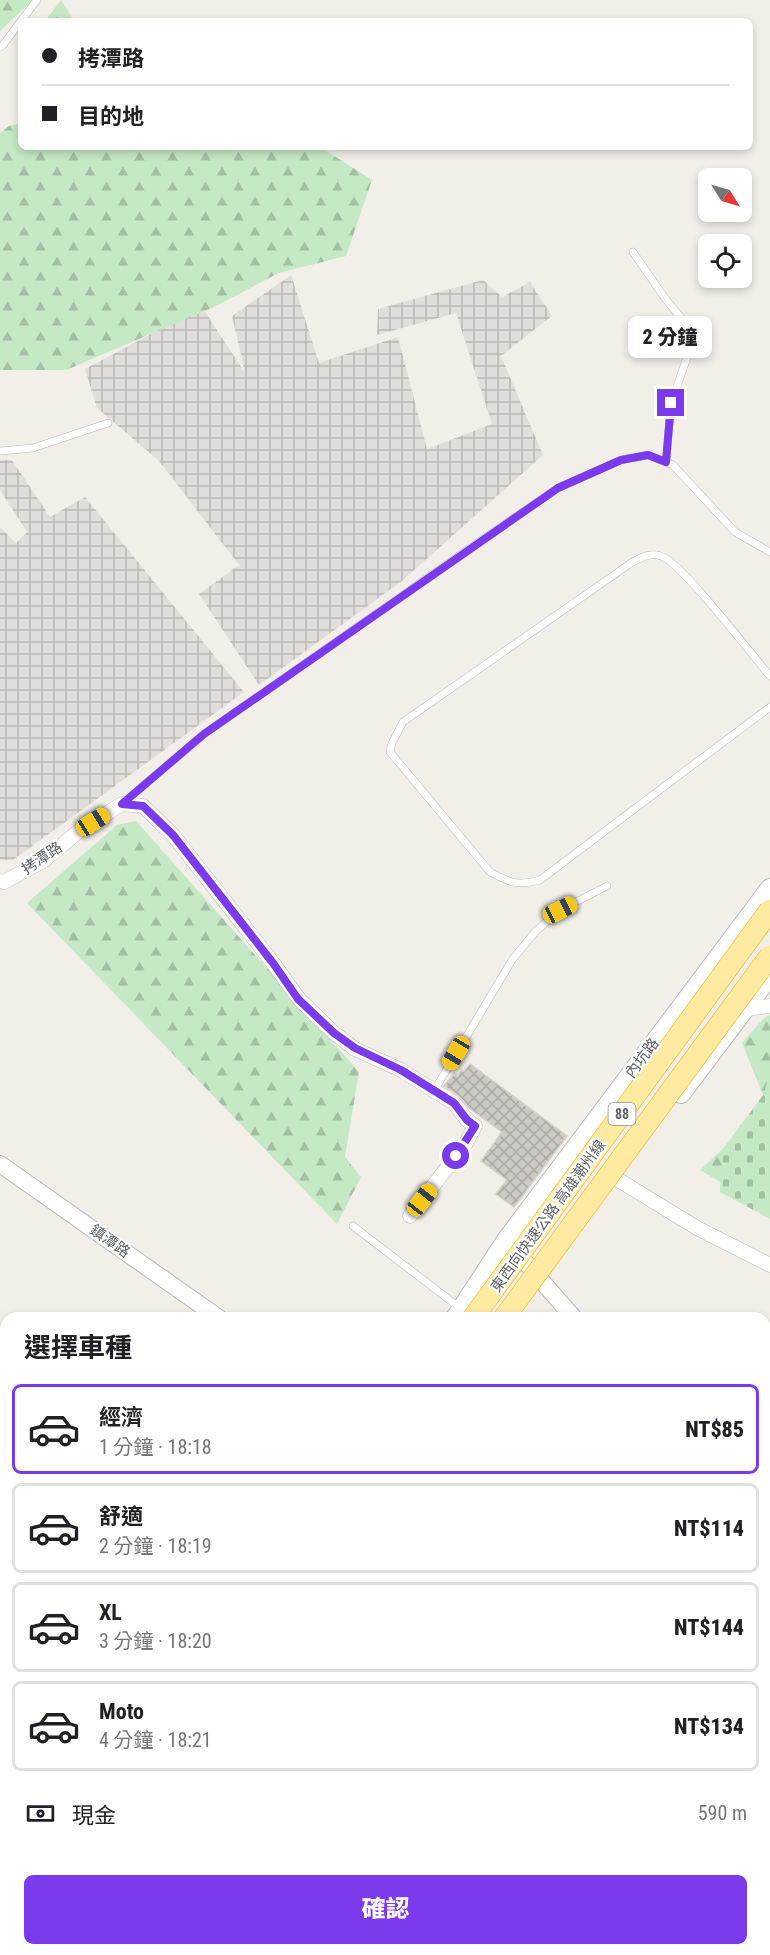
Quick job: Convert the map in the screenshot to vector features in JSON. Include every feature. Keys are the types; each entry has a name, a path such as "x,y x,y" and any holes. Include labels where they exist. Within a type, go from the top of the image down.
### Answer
{"highway":[{"name":"東西向快速公路 高雄潮州線","path":"466,1312 770,910"},
{"name":"東西向快速公路 高雄潮州線","path":"508,1312 770,956"}],"main road":[{"name":"內坑路","path":"466,1312 506,1240 770,888"},
{"path":"517,1312 770,976"}],"street":[{"name":"拷潭路","path":"0,881 4,882 43,861 78,831 122,804"},
{"path":"122,804 143,806 173,835 273,963 298,999 334,1033 355,1048 401,1070 454,1103 467,1120 475,1126 466,1143 410,1216"},
{"path":"746,1010 770,1006"},
{"name":"鎮潭路","path":"0,1164 210,1312"},
{"path":"617,1179 697,1228 770,1265"},
{"path":"506,1240 569,1312"}],"lane":[{"path":"23,18 37,0"},
{"path":"0,47 18,25"},
{"path":"633,252 664,297 695,335 671,403 666,462"},
{"path":"0,451 33,448 108,423"},
{"path":"122,804 204,734 558,488 621,460 648,455 673,465 735,532 770,552"},
{"path":"770,676 685,575 664,556 650,553 631,563 403,722 390,752 490,872 507,881 525,884 540,880 770,707"},
{"path":"434,1091 512,960 535,932 560,910 607,886"},
{"path":"353,1227 460,1312"}],"shaded area":[{"path":"291,275 319,363 398,337 427,449 492,424 456,313 377,335 378,309 483,280 502,297 530,282 552,316 501,356 543,455 402,581 259,685 199,594 239,565 159,461 97,408 85,369 202,307 245,373 232,316"},
{"path":"0,460 12,460 50,517 85,497 244,692 13,860 0,860 0,527 16,543 27,532 0,490"}],"green space":[{"path":"0,0 33,0 0,31"},
{"path":"61,0 72,18 47,18"},
{"path":"18,124 18,150 325,150 372,180 346,256 279,273 214,307 66,370 0,370 0,133 9,126"},
{"path":"136,821 359,1072 345,1157 361,1177 337,1224 27,903 117,825"},
{"path":"770,1015 770,1212 700,1170 768,1107 742,1043 764,1018"},
{"path":"770,1070 770,1219 720,1192 723,1149 764,1094"}],"building":[{"path":"470,1064 567,1136 514,1207 496,1194 507,1180 481,1161 502,1132 444,1086 455,1073 458,1075"}],"route":[{"path":"456,1156 475,1126 467,1120 454,1103 401,1070 355,1048 334,1033 298,999 273,963 173,835 143,806 122,804 204,734 558,488 621,460 648,455 666,462 671,403"}]}
